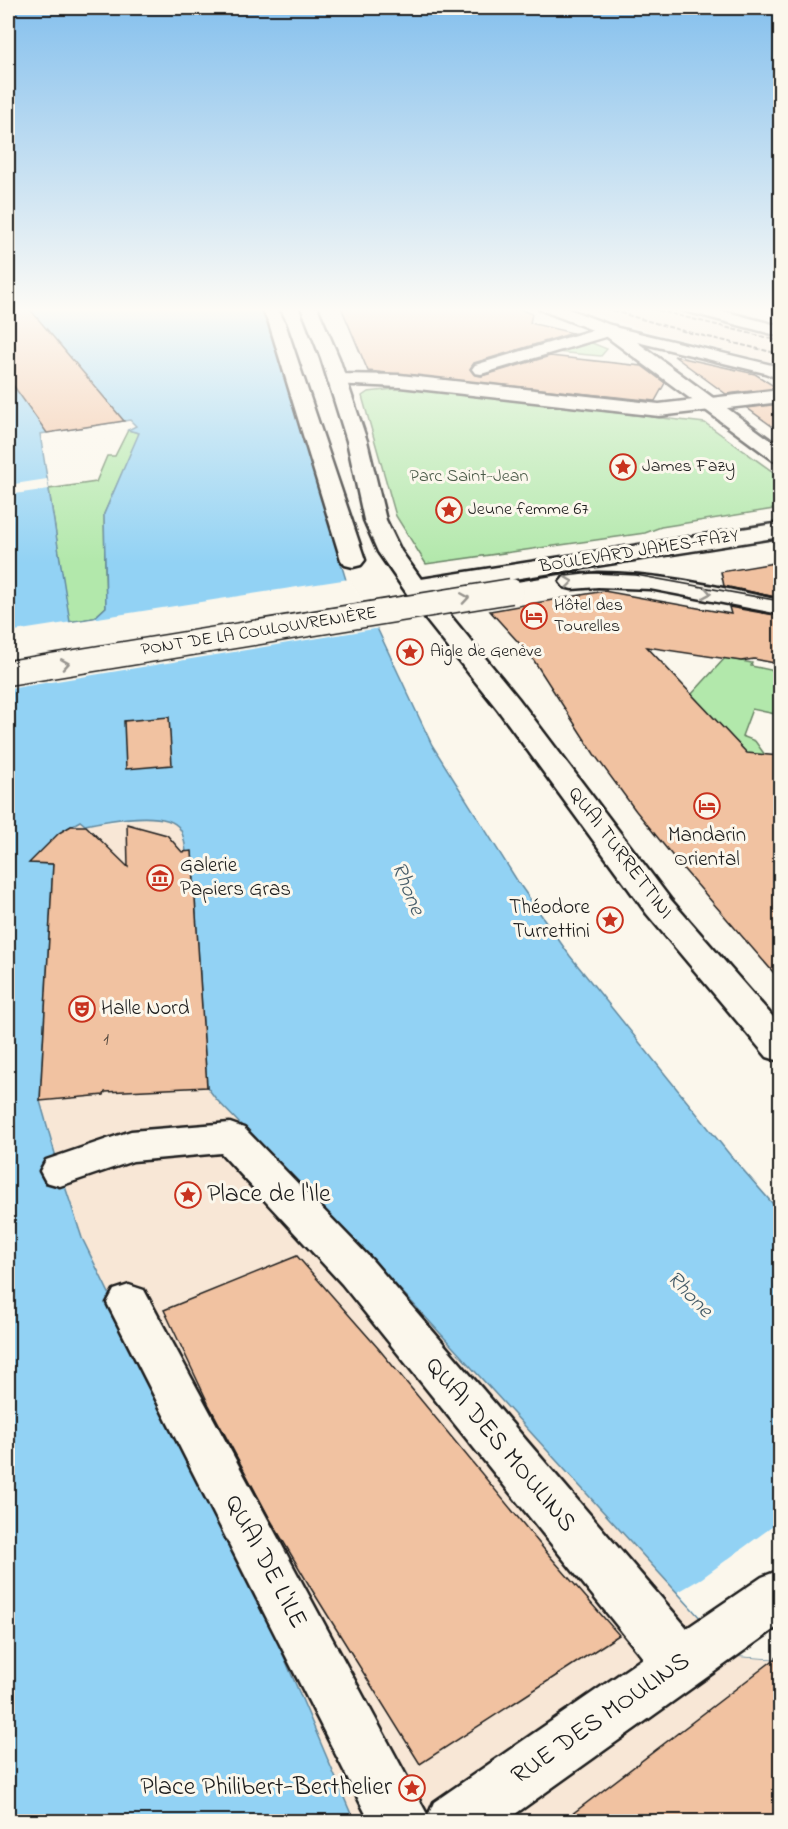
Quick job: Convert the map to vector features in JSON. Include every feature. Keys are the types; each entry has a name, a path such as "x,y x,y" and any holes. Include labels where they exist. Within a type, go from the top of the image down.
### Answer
{"street":[{"path":"299,392 353,560"},
{"name":"QUAI TURRETTINI","path":"341,392 357,441 381,537 428,606 508,704 659,907 780,1048"},
{"path":"500,392 659,410 710,406 780,396"},
{"path":"692,392 780,456"},
{"name":"BOULEVARD JAMES-FAZY","path":"504,583 696,543 780,530"},
{"path":"658,584 667,560 696,543"},
{"path":"504,583 598,579 635,580 780,607"},
{"name":"PONT DE LA COULOUVRENIÈRE","path":"8,653 504,583"},
{"name":"PONT DE LA COULOUVRENIÈRE","path":"8,673 504,583"},
{"name":"QUAI DES MOULINS","path":"60,1171 131,1146 230,1138 357,1272 700,1651"},
{"name":"QUAI DE L'ILE","path":"129,1303 401,1821"},
{"name":"RUE DES MOULINS","path":"454,1821 780,1595"}],"shaded area":[{"path":"157,817 172,821 179,828 186,851 192,851 207,1088 408,1298 735,1655 780,1659 780,1821 354,1821 267,1617 82,1238 40,1101 53,864 36,863 59,833 81,821 85,825"}],"green space":[{"name":"Parc Saint-Jean","path":"367,392 441,392 705,423 780,477 780,508 661,527 645,533 426,564 396,516 362,396"},
{"path":"128,430 140,433 104,514 106,607 94,618 69,622 49,489 96,482 107,456 115,456"},
{"path":"725,658 752,663 751,666 780,672 780,715 752,709 742,736 755,741 765,755 752,760 691,695"}],"water":[{"name":"Rhone","path":"8,392 289,392 346,580 377,628 432,745 518,882 570,956 730,1155 780,1212 780,1659 735,1656 408,1298 207,1087 192,852 186,852 180,829 173,823 150,817 85,825 80,821 59,833 36,863 53,864 40,1101 82,1238 267,1617 354,1821 8,1822","holes":["130,420 136,426 128,430 139,433 104,514 106,607 94,618 70,622 40,434"]}],"pier":[{"path":"47,479 49,489 8,495 8,485"},
{"path":"349,579 380,628 8,689 8,632"},
{"path":"780,1521 780,1659 735,1656 678,1592 702,1578"}],"building":[{"path":"18,392 100,392 124,421 47,433"},
{"path":"572,392 660,392 655,401"},
{"path":"780,404 780,432 747,408"},
{"path":"780,562 780,598 724,586 721,572"},
{"path":"604,591 731,614 729,607 780,616 780,664 754,659 741,661 647,647 747,753 780,756 780,980 636,811 594,754 531,656 490,611"},
{"path":"169,717 172,765 126,769 124,721"},
{"path":"127,824 167,835 182,852 192,851 207,1087 105,1092 104,1095 40,1101 53,864 29,863 59,833 71,826 86,826 128,867"},
{"path":"297,1256 378,1348 548,1554 619,1635 420,1764 270,1519 209,1405 164,1310"},
{"path":"780,1655 780,1821 563,1821"}],"tram line":[{"path":"8,663 574,572 636,575 780,601"}],"place":[{"name":"James Fazy","path":"623,467"},
{"name":"Jeune femme 67","path":"449,510"},
{"name":"Hôtel des Tourelles","path":"534,616"},
{"name":"Aigle de Genève","path":"410,652"},
{"name":"Mandarin Oriental","path":"707,806"},
{"name":"Galerie Papiers Gras","path":"160,878"},
{"name":"Théodore Turrettini","path":"610,920"},
{"name":"Halle Nord","path":"82,1009"},
{"name":"Place de l'Ile","path":"188,1195"},
{"name":"Place Philibert-Berthelier","path":"412,1788"}]}
